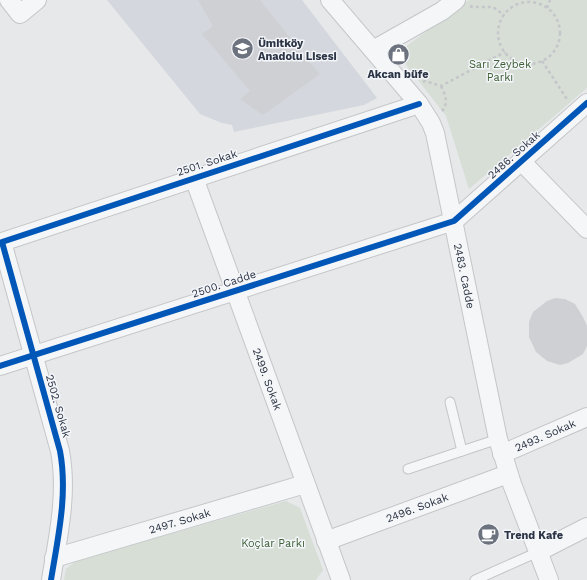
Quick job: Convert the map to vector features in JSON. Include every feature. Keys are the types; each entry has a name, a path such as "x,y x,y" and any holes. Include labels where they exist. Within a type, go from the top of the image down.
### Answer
{"street":[{"path":"15,7 37,0"},
{"name":"2483. Cadde","path":"330,0 414,98 431,123 435,133 500,446 508,474 548,580"},
{"path":"373,50 442,10 462,2"},
{"name":"2501. Sokak","path":"2,242 194,178 414,98"},
{"name":"2486. Sokak","path":"454,221 581,108"},
{"path":"521,161 587,229"},
{"name":"2499. Sokak","path":"194,178 341,580"},
{"name":"2500. Cadde","path":"0,366 454,221"},
{"name":"2502. Sokak","path":"2,242 60,451 63,467 63,499 50,580"},
{"name":"2493. Sokak","path":"500,446 587,417"},
{"name":"2496. Sokak","path":"326,541 508,474"},
{"name":"2497. Sokak","path":"54,558 306,484"},
{"path":"538,552 587,527"}],"lane":[{"path":"450,402 462,450"},
{"path":"408,469 462,450 500,446"},
{"path":"475,580 538,552"}],"path":[{"path":"547,8 550,0"},
{"path":"462,2 473,7 493,8 504,15"},
{"path":"524,3 538,3 547,8 554,15 559,25 560,36 557,46 551,55 542,61 532,64 522,63 512,59 500,44 498,34 499,24 504,15 511,8 524,3"},
{"path":"414,98 425,81 441,86 505,52"},
{"path":"542,61 581,108"}],"shaded area":[{"name":"Ümitköy Anadolu Lisesi","path":"107,0 302,0 377,98 364,105 234,132 232,125 222,123 200,114"}],"green space":[{"name":"Sarı Zeybek Parkı","path":"469,0 587,0 587,88 469,189 446,116 397,53"},
{"name":"Koçlar Parkı","path":"286,501 300,508 323,570 316,580 64,580 66,569 76,561"}],"building":[{"path":"198,0 260,0 320,74 263,115 240,99 250,91 202,34 213,26"},
{"path":"555,298 565,299 575,304 587,326 587,346 583,354 568,363 560,365 547,361 536,352 529,337 529,322 533,312 547,301"}],"cycle path":[{"path":"0,366 454,221 587,103"},
{"path":"51,580 63,499 60,451 2,242 419,104"}],"place":[{"name":"Ümitköy Anadolu Lisesi","path":"243,49"},
{"name":"Akcan büfe","path":"398,54"},
{"name":"Trend Kafe","path":"488,535"}]}
